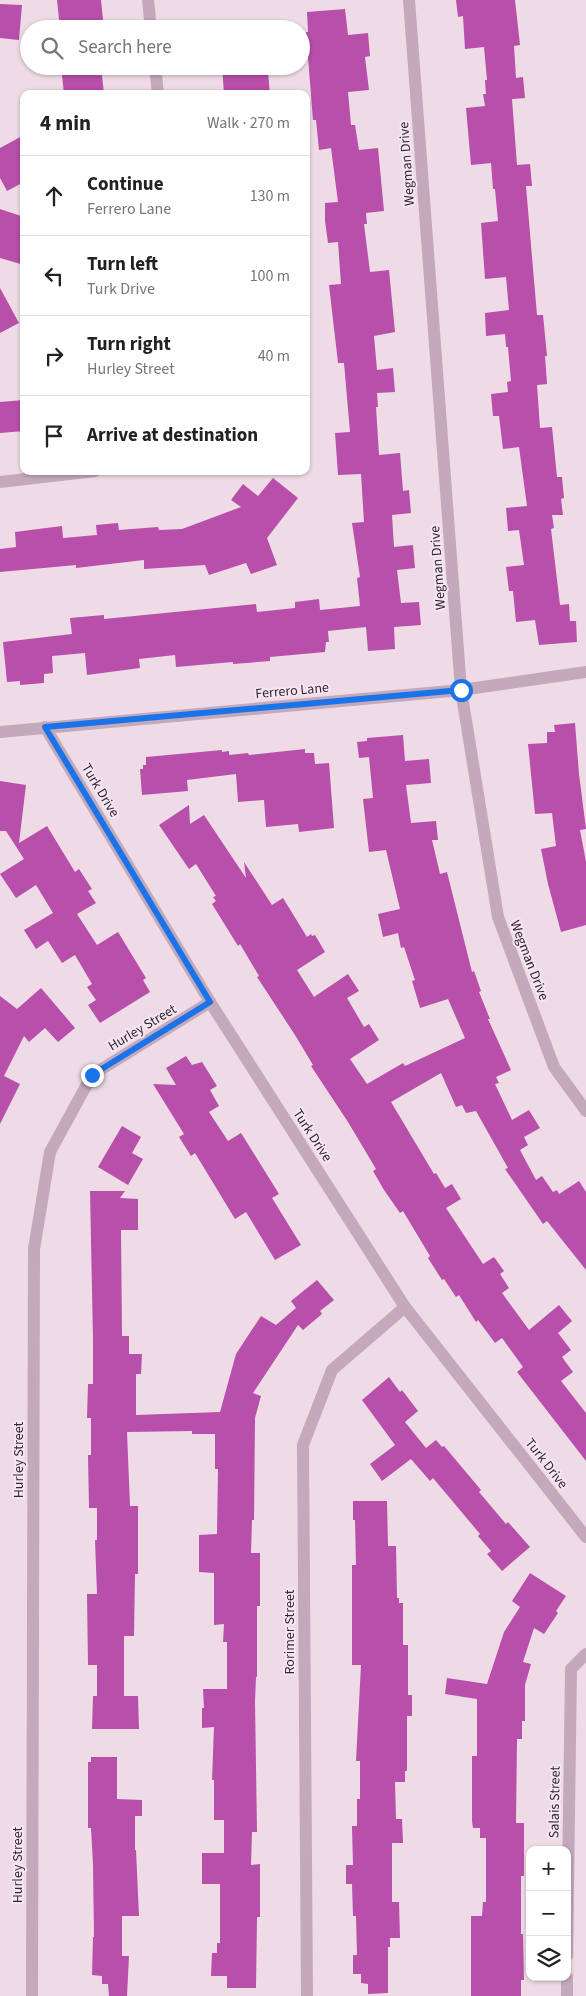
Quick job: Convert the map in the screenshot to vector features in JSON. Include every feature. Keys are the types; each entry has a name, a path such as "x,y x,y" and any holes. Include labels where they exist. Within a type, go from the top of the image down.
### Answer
{"street":[{"path":"148,0 150,20"},
{"name":"Wegman Drive","path":"408,0 461,690 498,917 554,1067 586,1111"},
{"path":"156,75 158,90"},
{"path":"0,482 60,475"},
{"name":"Ferrero Lane","path":"0,732 461,690 586,672"},
{"name":"Turk Drive","path":"45,727 210,1002 405,1307 586,1537"},
{"name":"Hurley Street","path":"32,1996 34,1249 50,1152 92,1075 210,1002"},
{"name":"Rorimer Street","path":"307,1996 303,1445 332,1370 405,1307"},
{"name":"Salais Street","path":"567,1936 571,1669 586,1654"},
{"path":"567,1981 567,1996"}],"building":[{"path":"57,0 101,0 103,20 59,20"},
{"path":"456,0 515,0 520,45 514,46 516,78 523,77 525,98 512,99 517,165 530,164 532,186 526,186 537,315 543,315 547,356 545,356 547,384 537,385 540,428 552,427 557,477 562,477 564,498 561,499 563,515 552,515 554,528 551,529 560,605 569,604 570,621 576,621 577,642 539,645 535,620 516,622 513,591 509,591 506,567 524,565 519,530 508,531 506,508 527,506 519,447 503,449 499,416 493,416 491,394 508,392 507,382 511,381 505,334 486,336 485,313 509,310 506,277 485,279 481,223 498,221 495,189 493,189 491,163 471,165 466,108 485,106 483,94 486,94 485,80 487,80 484,47 465,49 463,16 458,17"},
{"path":"0,4 22,5 19,40 0,38"},
{"path":"345,9 348,35 368,33 370,56 365,57 369,90 348,92 351,125 355,125 359,150 378,148 384,211 366,213 367,224 364,224 370,272 389,270 395,332 374,336 377,370 393,368 395,392 377,393 379,455 400,453 403,491 409,490 411,513 392,515 394,547 413,545 415,568 397,570 401,603 419,602 421,625 394,627 395,649 368,651 366,627 328,631 329,642 326,642 325,652 270,657 270,661 176,667 175,655 139,659 140,668 87,675 85,653 52,656 53,673 44,674 44,683 20,685 20,681 7,682 3,642 72,634 70,618 104,615 104,619 256,604 257,612 295,608 295,602 319,599 320,610 360,606 357,578 360,577 352,523 364,522 361,474 338,475 335,433 350,432 344,363 338,363 329,285 341,284 338,242 328,243 325,221 325,203 338,202 331,148 319,150 316,120 313,120 309,75 310,20 307,20 307,12"},
{"path":"62,75 102,75 104,90 64,90"},
{"path":"223,75 268,75 270,90 224,90"},
{"path":"20,137 20,184 7,191 0,178 0,148"},
{"path":"0,209 20,216 20,264 0,258"},
{"path":"0,288 19,323 0,333"},
{"path":"20,400 20,431 0,433 0,402"},
{"path":"273,478 298,498 267,538 277,565 251,574 246,563 209,575 205,565 144,569 144,560 76,568 76,565 0,572 0,549 16,547 15,532 62,526 63,538 97,535 96,525 118,523 119,530 158,527 159,530 182,529 241,507 231,500 243,484 258,496"},
{"path":"575,723 586,829 580,830 586,862 586,925 561,932 541,849 556,846 552,813 535,814 528,744 547,743 547,732 555,732 554,725"},
{"path":"403,735 405,761 429,759 431,783 406,785 411,823 436,821 438,840 432,840 440,874 447,872 472,972 474,971 481,991 479,992 490,1019 488,1019 511,1070 496,1077 499,1083 495,1084 512,1120 529,1110 540,1128 524,1137 528,1145 520,1150 536,1180 542,1176 553,1192 557,1190 559,1194 579,1181 586,1192 586,1270 547,1221 543,1224 505,1169 508,1168 476,1111 466,1113 462,1105 456,1107 441,1073 391,1102 434,1174 436,1173 445,1188 452,1184 461,1199 446,1208 483,1264 494,1257 504,1271 500,1274 509,1288 502,1293 529,1330 559,1305 572,1321 558,1333 571,1350 562,1357 573,1372 561,1381 586,1413 586,1461 517,1372 523,1367 502,1338 495,1343 478,1320 476,1322 459,1295 456,1297 444,1279 442,1280 403,1211 400,1213 384,1190 373,1171 376,1169 311,1066 313,1065 295,1035 257,977 259,976 240,944 238,946 212,904 216,901 213,897 216,896 196,864 189,869 159,825 189,805 190,824 204,815 246,878 244,862 272,905 283,898 307,937 311,934 312,936 315,935 325,952 297,970 314,997 348,974 359,991 347,998 364,1027 369,1024 379,1040 350,1059 367,1084 403,1063 405,1066 465,1038 448,999 420,1008 412,981 415,980 404,947 401,948 398,933 383,937 378,914 400,909 386,850 369,852 363,799 373,798 369,757 359,758 357,742 367,741 367,738"},
{"path":"305,749 305,753 314,753 315,764 329,763 334,828 299,832 298,824 266,827 264,800 238,802 236,774 187,780 188,791 142,795 140,769 143,769 143,765 146,765 146,757 222,750 222,752 229,751 229,755 248,753 249,755"},
{"path":"0,781 26,785 19,843 47,826 75,872 79,869 92,889 88,891 96,903 77,914 97,945 118,932 146,978 143,980 150,992 100,1023 88,1005 96,1000 87,987 92,984 75,955 62,963 48,941 36,949 24,930 53,913 36,885 16,898 0,874 24,859 6,831 0,831"},
{"path":"41,988 75,1028 58,1042 45,1028 29,1042 24,1036 4,1076 20,1084 0,1124 0,996 17,1009"},
{"path":"186,1056 192,1065 202,1062 217,1086 210,1090 219,1106 209,1112 228,1141 241,1133 279,1194 272,1198 301,1245 275,1260 246,1212 235,1219 195,1153 191,1156 179,1137 184,1134 153,1084 176,1085 166,1068"},
{"path":"122,1126 141,1137 132,1153 143,1159 128,1185 98,1167"},
{"path":"90,1191 125,1191 120,1198 138,1199 138,1230 121,1230 122,1336 129,1336 129,1354 142,1354 141,1374 136,1374 136,1415 220,1412 236,1354 261,1316 276,1325 296,1308 291,1301 317,1280 334,1300 320,1311 322,1314 303,1330 298,1325 253,1393 261,1396 255,1418 254,1520 252,1520 251,1553 260,1553 260,1606 257,1606 255,1701 257,1832 252,1832 251,1865 260,1864 260,1917 257,1917 256,1988 227,1988 227,1976 211,1976 212,1953 217,1953 217,1943 220,1943 220,1884 202,1884 202,1853 224,1853 224,1820 214,1820 214,1780 212,1780 214,1727 202,1728 203,1689 227,1689 227,1642 223,1642 224,1624 214,1625 214,1573 199,1572 199,1535 217,1534 218,1469 215,1469 215,1434 192,1434 192,1431 127,1432 130,1506 138,1506 138,1574 135,1574 134,1636 124,1636 124,1696 138,1696 139,1729 92,1729 93,1696 97,1696 97,1665 88,1665 87,1594 97,1594 95,1540 97,1540 97,1508 89,1508 88,1455 91,1455 91,1418 87,1418 88,1384 93,1384"},
{"path":"389,1377 418,1411 405,1422 426,1448 436,1440 442,1447 444,1446 481,1490 479,1492 506,1524 508,1522 530,1547 502,1571 487,1554 491,1551 478,1536 480,1534 433,1478 430,1481 411,1459 382,1481 370,1464 395,1445 362,1400"},
{"path":"353,1501 387,1501 388,1546 396,1546 397,1598 399,1598 399,1603 403,1603 403,1645 408,1645 408,1695 412,1695 412,1716 407,1716 407,1771 405,1771 405,1782 395,1782 396,1819 402,1819 403,1843 392,1843 392,1902 399,1902 400,1938 390,1938 390,1947 388,1947 388,1993 368,1994 368,1984 361,1983 361,1974 353,1974 353,1955 357,1955 356,1916 353,1916 352,1884 346,1884 346,1865 353,1865 352,1826 357,1826 357,1799 360,1799 360,1761 356,1761 361,1665 352,1665 352,1565 356,1565"},
{"path":"530,1573 566,1596 556,1611 558,1613 544,1634 534,1628 523,1662 531,1664 525,1685 525,1721 522,1721 522,1739 517,1739 516,1823 524,1823 524,1876 521,1876 521,1934 523,1934 524,1980 521,1980 521,1996 471,1996 471,1916 482,1916 483,1902 486,1902 486,1838 480,1838 480,1828 473,1828 472,1821 472,1756 477,1756 477,1699 445,1694 447,1678 487,1684 504,1632 520,1607 512,1601"},
{"path":"91,1757 117,1757 117,1799 142,1800 142,1816 135,1816 139,1916 122,1916 122,1956 129,1956 127,1996 109,1996 108,1984 102,1984 102,1976 92,1975 94,1937 93,1865 91,1828 88,1828 88,1762 91,1762"}],"route":[{"path":"92,1075 210,1002 45,727 461,690"}]}
